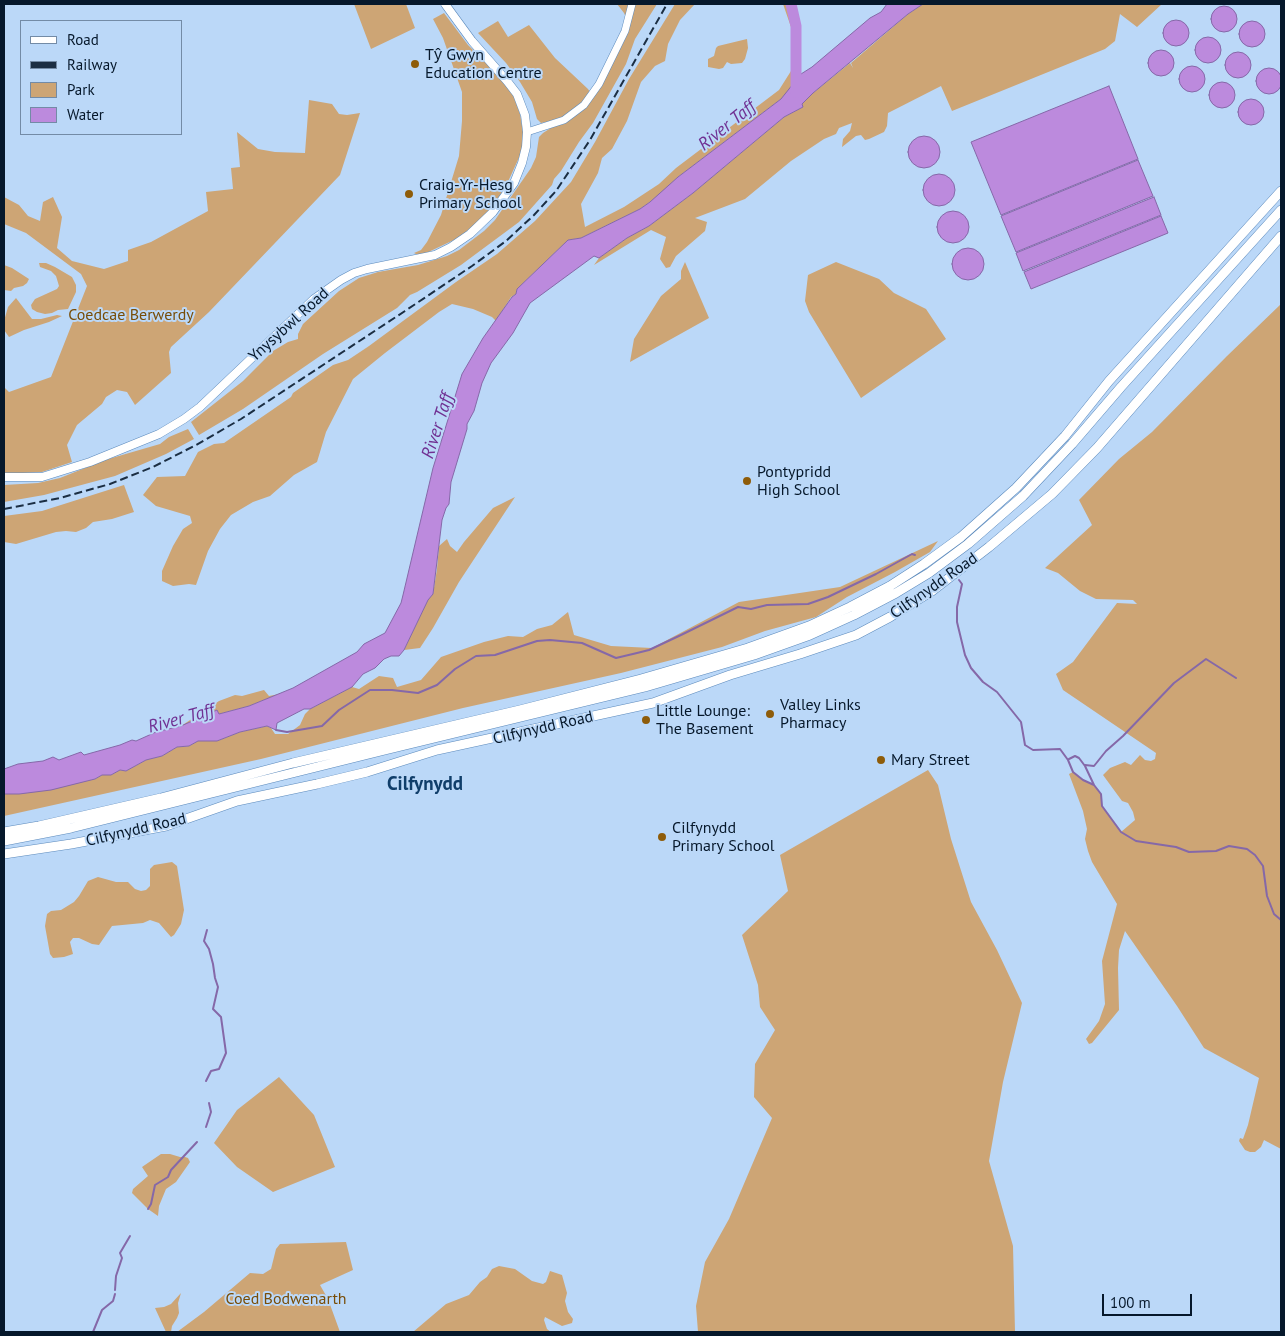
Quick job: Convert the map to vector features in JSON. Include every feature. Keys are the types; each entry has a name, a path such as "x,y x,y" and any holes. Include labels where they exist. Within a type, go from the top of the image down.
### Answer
{"main road":[{"name":"Ynysybwl Road","path":"4,477 42,477 90,462 159,434 200,407 314,299 341,280 367,269 425,258 452,247 480,226 514,184 524,155 527,132 525,114 517,94 472,41 445,4"},
{"path":"4,832 39,826 151,800 293,763 520,710 641,679 748,648 809,626 850,607 890,586 924,564 961,537 1016,488 1065,436 1109,381 1281,190"},
{"path":"4,841 81,826 645,687 754,655 810,635 854,615 929,573 968,544 1024,496 1281,210"},
{"name":"Cilfynydd Road","path":"4,854 71,844 166,826 238,800 342,778 438,750 653,703 730,675 800,654 856,634 912,605 989,547 1052,494 1097,448 1281,236"}],"street":[{"path":"527,132 564,120 584,105 599,84 625,31 632,4"}],"green space":[{"path":"354,4 406,4 415,28 371,49"},
{"path":"617,4 657,4 635,39 626,64 593,123 554,179 552,185 519,222 461,265 410,295 397,308 323,354 243,409 199,435 191,422 243,381 273,351 288,342 298,339 298,334 303,324 339,291 359,278 378,272 418,265 447,256 459,250 495,220 531,168 536,157 539,137 554,126 564,124 585,108 621,46 630,27 624,13"},
{"path":"675,4 695,4 680,20 668,44 665,61 655,66 641,82 627,121 612,149 602,158 598,173 581,204 585,227 624,207 659,184 676,168 779,90 791,71 791,27 783,4 790,4 795,26 795,82 788,92 678,177 661,194 640,209 581,238 568,240 517,289 516,294 511,297 496,321 492,317 473,309 452,304 385,353 353,379 326,432 317,462 294,475 270,496 253,502 231,515 220,529 208,551 196,585 173,586 162,581 162,571 173,546 183,529 192,523 190,516 156,506 143,495 157,477 185,476 198,452 214,444 224,443 291,397 293,393 333,365 348,360 369,346 497,254 535,221 571,182 629,79"},
{"path":"923,4 1162,4 1137,27 1120,14 1115,41 1105,49 952,111 941,86 888,113 887,126 884,132 869,139 865,140 861,135 856,136 842,147 843,139 850,131 852,123 839,128 836,134 824,139 791,161 745,199 695,218 707,222 705,231 676,256 670,267 666,268 660,259 666,237 651,230 594,265 599,258 627,238 649,226 693,193 784,117 803,107 802,104 813,93 850,63 853,68 851,63 908,14"},
{"path":"444,13 468,45 501,78 514,97 520,114 523,132 522,151 507,184 491,209 478,223 458,238 420,256 414,253 421,250 427,242 441,215 459,156 462,92 443,38 433,19"},
{"path":"498,21 508,37 529,25 555,58 588,89 590,92 582,102 561,119 541,123 537,119 532,102 520,82 506,63 478,33"},
{"path":"747,39 748,48 742,63 731,64 727,62 723,68 719,69 708,67 708,59 714,56 718,46"},
{"name":"Coedcae Berwerdy","path":"309,100 332,104 339,114 360,113 340,175 209,312 171,347 169,352 171,373 135,405 127,392 117,390 106,397 102,404 77,425 67,445 72,462 42,472 4,474 4,387 9,392 51,377 87,286 81,274 26,233 4,224 4,197 19,205 28,216 40,221 43,202 53,197 62,217 57,248 72,261 104,269 128,261 128,250 151,242 208,211 206,192 233,189 231,168 240,167 237,132 258,149 275,152 305,153"},
{"path":"685,262 709,318 630,362 634,339 661,296 681,279 681,271"},
{"path":"836,262 879,279 894,293 926,309 946,339 861,398 809,312 805,301 808,275"},
{"path":"39,263 46,263 72,277 76,285 76,292 68,309 45,314 32,309 31,305 35,299 57,289 59,286 56,276 51,271 40,267"},
{"path":"4,265 29,279 27,283 11,291 4,290"},
{"path":"16,298 32,319 62,316 9,337 4,330 4,321 8,307"},
{"path":"1281,304 1281,1149 1264,1140 1261,1147 1255,1152 1250,1152 1245,1150 1239,1141 1240,1138 1243,1139 1248,1125 1259,1078 1204,1048 1125,931 1119,950 1119,1010 1092,1043 1089,1044 1086,1039 1099,1021 1105,1004 1102,961 1117,904 1092,862 1085,839 1087,829 1083,811 1069,774 1073,772 1083,780 1094,785 1101,794 1102,806 1121,832 1135,820 1133,812 1128,803 1122,801 1103,775 1110,768 1125,762 1131,765 1140,755 1145,760 1151,761 1155,759 1156,753 1063,690 1056,674 1073,662 1117,603 1137,604 1133,600 1096,599 1080,591 1058,573 1045,568 1092,525 1079,500 1119,459 1152,432"},
{"path":"188,429 194,439 166,454 115,476 44,495 4,502 4,485 38,483 60,478 105,460 160,444 169,437"},
{"path":"124,485 134,512 112,519 93,522 86,528 76,532 56,532 16,544 4,542 4,516 42,511"},
{"path":"515,497 459,582 420,648 404,650 428,599 433,594 439,546 447,539 450,546 457,552 493,508"},
{"path":"938,541 930,552 847,597 816,617 765,631 722,647 621,673 463,708 261,759 4,816 4,794 19,794 95,779 102,775 111,775 120,770 126,771 146,760 162,756 177,747 189,746 198,741 217,741 240,732 267,726 275,734 288,734 300,725 305,714 310,709 352,687 359,689 379,676 393,678 397,687 421,680 441,657 508,636 523,637 537,629 552,625 568,612 574,635 611,646 652,648 739,602 840,587"},
{"path":"264,690 269,696 279,694 249,706 219,714 217,710 181,726 219,701 235,695 242,696"},
{"path":"928,770 938,785 951,839 971,902 997,950 1022,1003 1003,1082 989,1161 1013,1246 1015,1332 698,1332 696,1306 705,1262 729,1219 772,1118 754,1097 755,1064 775,1030 760,1007 758,985 742,935 788,891 780,855"},
{"path":"172,862 177,866 184,910 181,924 174,935 171,937 159,923 150,920 143,923 112,926 99,945 79,938 73,938 70,942 73,954 53,958 50,954 45,926 47,914 51,911 61,910 74,902 88,881 98,877 116,882 128,882 135,889 146,890 150,886 150,869 154,865"},
{"path":"279,1077 314,1115 335,1167 273,1192 237,1167 214,1143 237,1110"},
{"path":"161,1154 185,1157 190,1162 176,1182 166,1189 159,1206 158,1216 132,1193 133,1189 148,1176 142,1167"},
{"name":"Coed Bodwenarth","path":"346,1242 353,1270 320,1285 328,1299 340,1332 177,1332 250,1273 263,1274 271,1269 276,1249 280,1244"},
{"path":"499,1266 515,1269 532,1281 543,1284 546,1282 550,1271 562,1275 567,1293 565,1301 568,1312 573,1319 572,1323 562,1326 545,1317 547,1329 551,1332 413,1332 446,1304 469,1295 487,1277 492,1269"},
{"name":"Coed Bodwenarth","path":"181,1293 178,1303 179,1313 171,1332 166,1332 155,1308 171,1304"}],"water":[{"path":"887,4 923,4 908,14 813,93 802,104 803,107 784,117 693,193 649,226 627,238 599,258 594,256 530,303 513,333 491,363 482,383 474,411 467,424 451,482 449,504 442,520 433,594 399,656 391,656 384,659 375,668 363,674 352,687 310,709 304,709 277,723 276,730 267,726 240,732 217,741 198,741 189,746 177,747 162,756 146,760 126,771 120,770 111,775 102,775 95,779 51,790 4,794 4,769 18,764 43,761 53,757 59,760 81,752 84,755 181,726 217,710 219,714 249,706 293,688 357,652 364,644 385,633 401,603 433,468 462,374 483,338 516,294 517,289 568,240 581,238 640,209 650,202 678,177 781,99 801,74 870,18 881,12"},
{"path":"1224,6 1233,10 1237,19 1233,28 1224,32 1215,28 1211,19 1215,10"},
{"path":"1176,20 1185,24 1189,33 1185,42 1176,46 1167,42 1163,33 1167,24"},
{"path":"1252,21 1261,25 1265,34 1261,43 1252,47 1243,43 1239,34 1243,25"},
{"path":"1208,37 1217,41 1221,50 1217,59 1208,63 1199,59 1195,50 1199,41"},
{"path":"1161,50 1170,54 1174,63 1170,72 1161,76 1152,72 1148,63 1152,54"},
{"path":"1238,52 1247,56 1251,65 1247,74 1238,78 1229,74 1225,65 1229,56"},
{"path":"1192,66 1201,70 1205,79 1201,88 1192,92 1183,88 1179,79 1183,70"},
{"path":"1269,68 1278,72 1282,81 1278,90 1269,94 1260,90 1256,81 1260,72"},
{"path":"1222,82 1231,86 1235,95 1231,104 1222,108 1213,104 1209,95 1213,86"},
{"path":"1109,86 1138,159 1001,215 971,142"},
{"path":"1251,99 1260,103 1264,112 1260,121 1251,125 1242,121 1238,112 1242,103"},
{"path":"924,136 936,140 940,152 936,164 924,168 912,164 908,152 912,140"},
{"path":"1138,160 1153,196 1016,252 1001,216"},
{"path":"939,174 951,178 955,190 951,202 939,206 927,202 923,190 927,178"},
{"path":"1154,197 1161,215 1023,271 1016,253"},
{"path":"953,211 965,215 969,227 965,239 953,243 941,239 937,227 941,215"},
{"path":"1161,216 1168,233 1031,289 1024,272"},
{"path":"968,248 980,252 984,264 980,276 968,280 956,276 952,264 956,252"}],"waterway":[{"path":"791,4 796,26 796,92"},
{"path":"276,730 287,732 322,726 339,710 370,690 418,693 437,685 455,669 476,656 495,655 537,641 550,640 582,643 616,658 649,650 738,607 751,609 767,605 808,604 828,597 876,574 912,554 915,555"},
{"path":"959,580 962,584 957,607 957,622 965,655 971,668 983,682 997,692 1021,722 1025,745 1033,750 1060,749 1068,760 1073,772 1083,780 1094,785 1101,794 1102,806 1121,832 1136,841 1176,847 1189,852 1216,851 1229,846 1247,849 1255,855 1263,866 1267,896 1274,914 1281,920"},
{"path":"1085,765 1094,766 1106,751 1174,683 1206,659 1236,678"},
{"path":"1069,759 1075,756 1079,758 1094,785"},
{"path":"206,1081 211,1071 219,1069 226,1053 221,1017 213,1009 218,987 209,949 204,941 207,930"},
{"path":"206,1127 211,1112 209,1103"},
{"path":"148,1209 155,1185 168,1177 171,1170 197,1142"},
{"path":"115,1290 116,1276 122,1258 120,1253 130,1236"},
{"path":"93,1332 102,1310 113,1301 115,1294"}],"railway":[{"path":"4,509 60,498 110,484 153,467 196,445 241,419 472,266 506,241 556,191 590,140 667,4"}],"place":[{"name":"Tŷ Gwyn Education Centre","path":"415,64"},
{"name":"Craig-Yr-Hesg Primary School","path":"409,194"},
{"name":"Pontypridd High School","path":"747,481"},
{"name":"Valley Links Pharmacy","path":"770,714"},
{"name":"Little Lounge: The Basement","path":"646,720"},
{"name":"Mary Street","path":"881,760"},
{"name":"Cilfynydd Primary School","path":"662,837"}],"district":[{"name":"Cilfynydd","path":"425,785"}],"water label":[{"name":"River Taff","path":"727,126"},
{"name":"River Taff","path":"438,426"},
{"name":"River Taff","path":"181,719"}]}
